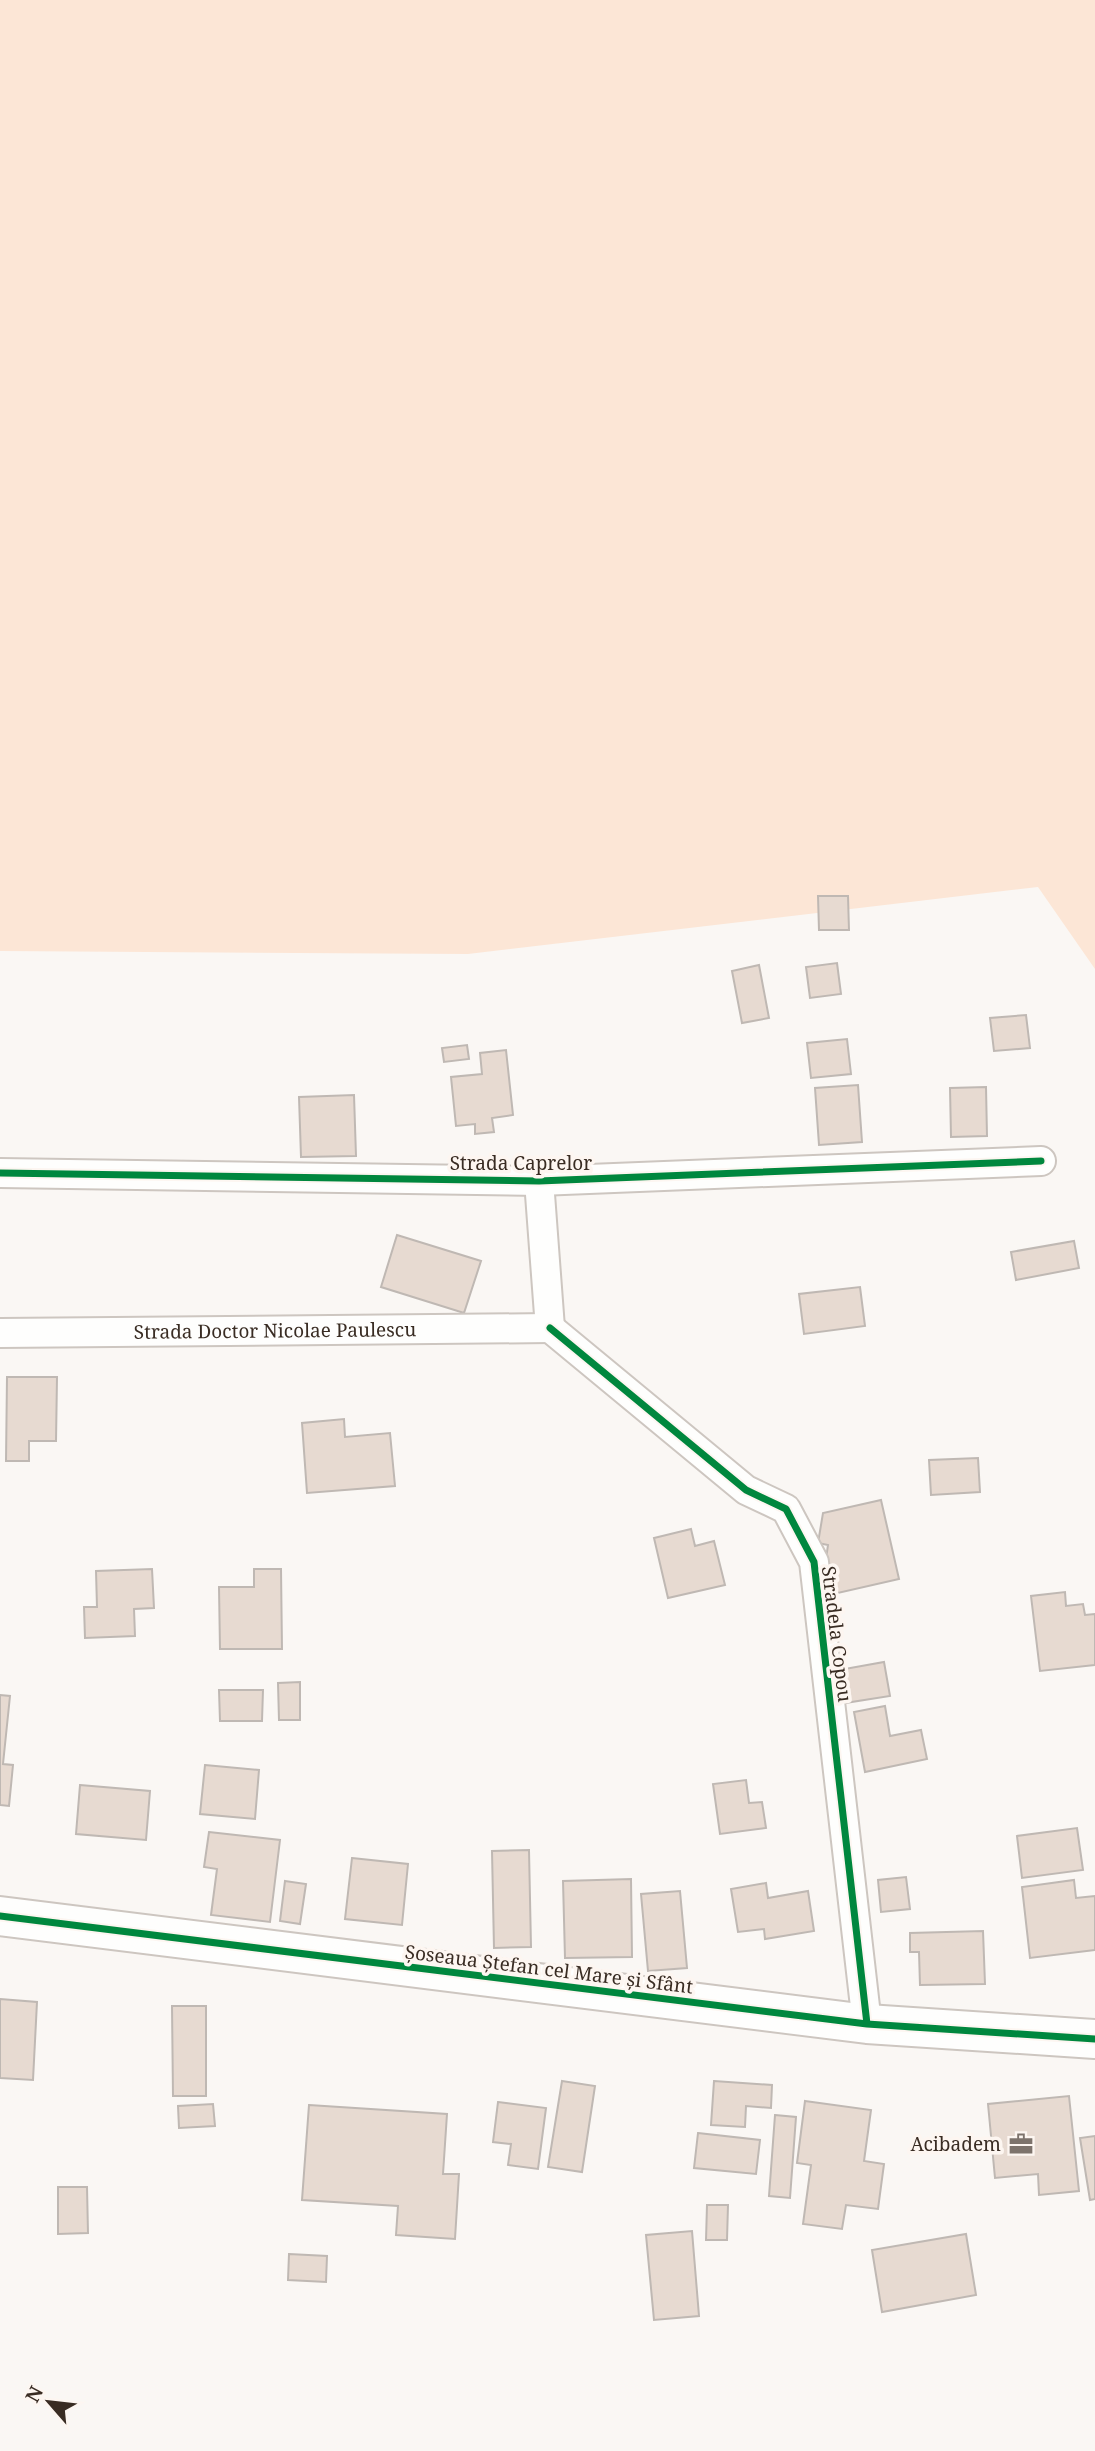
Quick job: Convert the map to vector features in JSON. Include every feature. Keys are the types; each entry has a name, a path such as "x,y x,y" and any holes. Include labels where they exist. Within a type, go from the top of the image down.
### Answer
{"street":[{"name":"Strada Caprelor","path":"0,1173 539,1181 1041,1161"},
{"path":"539,1181 550,1328"},
{"name":"Strada Doctor Nicolae Paulescu","path":"0,1333 550,1328"},
{"name":"Stradela Copou","path":"550,1328 746,1490 786,1509 814,1562 867,2024"},
{"name":"Șoseaua Ștefan cel Mare și Sfânt","path":"0,1916 867,2024 1095,2039"}],"shaded area":[{"path":"0,0 1095,0 1095,969 1038,887 468,954 0,951"}],"building":[{"path":"818,896 848,896 849,930 819,930"},
{"path":"837,963 841,994 810,998 806,967"},
{"path":"759,965 769,1018 742,1023 732,971"},
{"path":"1026,1015 1030,1048 994,1051 990,1018"},
{"path":"847,1039 851,1074 811,1078 807,1043"},
{"path":"467,1045 469,1059 444,1062 442,1048"},
{"path":"506,1050 513,1115 492,1118 494,1132 475,1134 475,1124 456,1126 451,1077 482,1074 480,1053"},
{"path":"858,1085 862,1142 819,1145 815,1088"},
{"path":"986,1087 987,1136 951,1137 950,1088"},
{"path":"354,1095 356,1156 301,1157 299,1097"},
{"path":"397,1235 481,1261 464,1313 381,1287"},
{"path":"1074,1241 1079,1268 1016,1280 1011,1252"},
{"path":"860,1287 865,1326 804,1334 799,1294"},
{"path":"7,1377 57,1377 56,1441 29,1441 29,1461 6,1461"},
{"path":"344,1419 345,1437 390,1433 395,1486 307,1493 302,1423"},
{"path":"978,1458 980,1492 931,1495 929,1460"},
{"path":"881,1500 899,1579 829,1595 834,1569 824,1573 828,1545 818,1543 823,1513"},
{"path":"691,1529 695,1546 714,1541 725,1585 668,1598 654,1538"},
{"path":"152,1569 154,1608 134,1609 135,1636 85,1638 84,1607 97,1607 96,1571"},
{"path":"254,1569 281,1569 282,1649 220,1649 219,1587 254,1587"},
{"path":"1065,1592 1066,1606 1083,1604 1085,1615 1095,1614 1095,1665 1040,1671 1031,1596"},
{"path":"884,1662 890,1696 845,1703 839,1670"},
{"path":"300,1682 300,1720 279,1720 278,1683"},
{"path":"219,1690 263,1690 262,1721 220,1721"},
{"path":"0,1695 10,1696 3,1764 13,1765 9,1806 0,1805"},
{"path":"885,1706 890,1736 921,1730 927,1759 865,1772 854,1712"},
{"path":"205,1765 259,1770 255,1819 200,1814"},
{"path":"746,1780 749,1803 762,1802 766,1828 720,1834 713,1784"},
{"path":"80,1785 150,1791 146,1840 76,1834"},
{"path":"1077,1828 1083,1870 1022,1878 1017,1836"},
{"path":"209,1832 280,1840 270,1922 211,1915 217,1869 204,1867"},
{"path":"529,1850 531,1947 494,1948 492,1851"},
{"path":"352,1858 408,1864 402,1925 345,1919"},
{"path":"906,1877 910,1909 881,1912 878,1880"},
{"path":"631,1879 632,1957 565,1958 563,1881"},
{"path":"1074,1880 1076,1898 1095,1896 1095,1950 1030,1958 1022,1887"},
{"path":"285,1881 306,1884 300,1924 280,1921"},
{"path":"766,1883 768,1898 808,1891 814,1931 765,1939 764,1929 738,1932 731,1889"},
{"path":"680,1891 687,1968 648,1971 641,1894"},
{"path":"983,1931 985,1984 920,1985 919,1952 910,1952 910,1933"},
{"path":"0,1999 37,2002 33,2080 0,2078"},
{"path":"172,2006 206,2006 206,2096 173,2096"},
{"path":"562,2081 595,2086 582,2172 548,2167"},
{"path":"714,2081 772,2085 771,2108 746,2106 745,2127 711,2125"},
{"path":"1069,2096 1079,2191 1039,2195 1038,2174 995,2178 988,2104"},
{"path":"805,2101 871,2110 864,2161 884,2164 878,2209 846,2205 842,2229 803,2224 811,2165 797,2163"},
{"path":"498,2102 546,2108 538,2169 508,2165 511,2144 493,2142"},
{"path":"213,2104 215,2126 179,2128 178,2106"},
{"path":"309,2105 447,2114 443,2174 459,2174 455,2239 396,2235 398,2206 302,2200"},
{"path":"775,2115 796,2117 790,2198 769,2196"},
{"path":"698,2133 760,2140 756,2174 694,2168"},
{"path":"1095,2136 1095,2199 1090,2200 1080,2138"},
{"path":"58,2187 87,2187 88,2233 58,2234"},
{"path":"707,2205 728,2205 727,2240 706,2240"},
{"path":"692,2231 699,2316 654,2320 646,2235"},
{"path":"966,2234 976,2295 882,2312 872,2250"},
{"path":"289,2254 327,2256 326,2282 288,2280"}],"cycle path":[{"path":"0,1173 539,1181 1041,1161"},
{"path":"550,1328 746,1490 786,1509 814,1562 867,2024"},
{"path":"0,1916 867,2024 1095,2039"}],"place":[{"name":"Acibadem","path":"1021,2144"}]}
